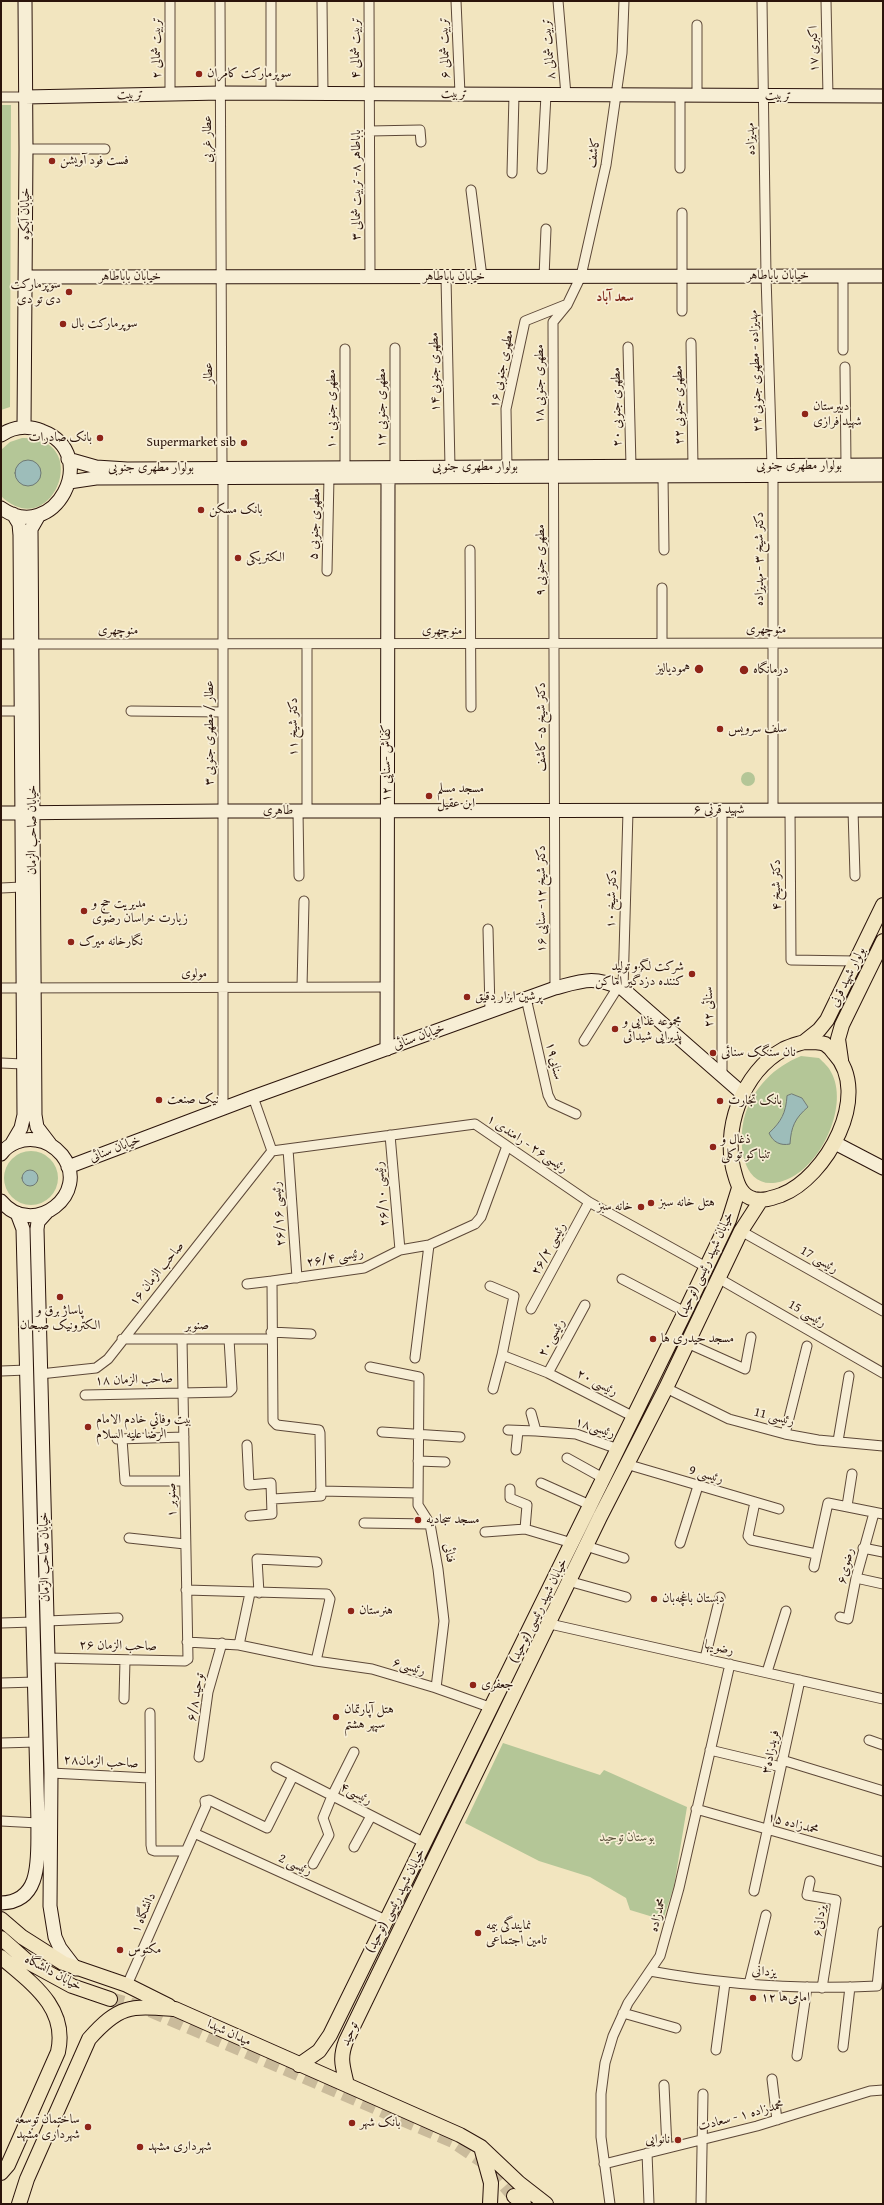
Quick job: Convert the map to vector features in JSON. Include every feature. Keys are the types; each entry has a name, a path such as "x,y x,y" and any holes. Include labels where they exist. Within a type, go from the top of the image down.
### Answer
{"main road":[{"name":"خیابان آبکوه","path":"24,427 26,277 25,1"},
{"name":"تربیت","path":"25,97 221,93 883,96"},
{"name":"خیابان باباطاهر","path":"26,277 883,276"},
{"path":"1,435 13,429 24,427 36,428 51,436 64,448 70,470 69,482 65,493 50,510 39,515 27,516 7,511"},
{"name":"بولوار مطهری جنوبی","path":"68,459 96,467 329,478 450,467 507,467 554,472 631,466 693,466 773,471 883,475"},
{"name":"بولوار مطهری جنوبی","path":"69,482 96,478 345,468 392,472 554,472 663,476 773,471 846,465 883,465"},
{"name":"کفاش -سنایی ۱۲","path":"387,1049 388,644 392,472"},
{"name":"خیابان صاحب الزمان","path":"1,1154 11,1144 21,1128 24,1115 23,1064 29,988 26,644 19,529 17,519 7,511"},
{"name":"خیابان صاحب الزمان","path":"39,515 31,529 26,644 21,711 27,813 22,887 29,988 35,1115 37,1127 50,1144 58,1150 68,1167"},
{"name":"شهید قرنی ۶","path":"555,811 883,810"},
{"name":"طاهری","path":"1,814 223,811 555,811"},
{"name":"بولوار شهید قرنی","path":"804,1042 819,1030 827,1020 883,905"},
{"name":"بولوار شهید قرنی","path":"841,1060 838,1039 842,1025 883,941"},
{"name":"خیابان سنائی","path":"68,1167 223,1108 490,1011 555,988 584,980 604,981 620,988 743,1094"},
{"path":"804,1042 826,1044 841,1060 847,1081 847,1100 844,1116 835,1143 820,1167 793,1190 760,1200 748,1198 739,1188 730,1159 730,1139 733,1123 743,1094 758,1073 769,1061 784,1049 804,1042"},
{"path":"11,1144 30,1139 50,1144"},
{"path":"835,1143 883,1168"},
{"path":"1,1201 17,1213 32,1216 47,1212 59,1204 65,1196 70,1177 68,1167"},
{"name":"خیابان شهید رئیسی (توحید)","path":"299,2065 319,2051 330,2035 492,1708 590,1504 685,1312 729,1220 739,1188"},
{"name":"خیابان شهید رئیسی (توحید)","path":"362,2007 550,1624 568,1581 626,1464 666,1388 741,1231 760,1200"},
{"name":"خیابان صاحب الزمان","path":"47,1212 42,1217 37,1229 51,1773 50,1906 55,1936 60,1948 76,1969"},
{"path":"1,1903 10,1903 22,1898 29,1891 36,1872 38,1823 23,1229 17,1213"},
{"path":"1,1919 22,1937 48,1955 76,1969 127,1985 175,2008"},
{"name":"خیابان دانشگاه","path":"1,1938 33,1965 72,1986 110,1999"},
{"path":"1,1957 47,1999 59,2021 61,2038 58,2052 8,2166 1,2173"},
{"name":"میدان شهدا","path":"19,2204 27,2179 89,2039 103,2024 115,2015 135,2007 175,2008 299,2065 460,2135 481,2147 503,2166 519,2183 546,2204"},
{"name":"توحید","path":"347,2085 341,2053 362,2007"},
{"path":"481,2147 491,2183 490,2204"}],"street":[{"name":"تربیت شمالی ۲","path":"170,1 170,94"},
{"name":"عطار غربی","path":"220,1 222,277"},
{"path":"271,1 272,94"},
{"path":"322,1 323,94"},
{"name":"تربیت شمالی ۴","path":"369,1 370,94"},
{"name":"تربیت شمالی ۶","path":"456,1 460,94"},
{"name":"تربیت شمالی ۸","path":"558,1 566,95"},
{"name":"کاشف","path":"567,305 581,276 606,165 622,53 624,1"},
{"name":"مهدیزاده","path":"762,1 766,276"},
{"name":"اکبری ۱۷","path":"826,1 828,96"},
{"path":"697,25 697,96"},
{"name":"باباطاهر ۸- تربیت شمالی ۳","path":"370,94 370,277"},
{"path":"512,173 514,95"},
{"path":"542,169 546,95"},
{"path":"680,96 680,168"},
{"path":"1,97 25,97"},
{"path":"370,130 420,130 421,142"},
{"path":"26,149 105,149"},
{"path":"471,190 482,277"},
{"path":"682,213 682,311"},
{"path":"544,276 546,229"},
{"name":"مهدیزاده - مطهری جنوبی ۲۴","path":"766,276 773,471"},
{"path":"843,276 844,350"},
{"name":"عطار","path":"222,277 223,473"},
{"name":"مطهری جنوبی ۱۴","path":"446,277 450,467"},
{"name":"مطهری جنوبی ۱۶","path":"507,467 506,410 525,321 567,305"},
{"name":"مطهری جنوبی ۱۸","path":"554,472 553,322 567,305"},
{"name":"مطهری جنوبی ۲۲","path":"691,343 693,466"},
{"name":"مطهری جنوبی ۲۰","path":"628,347 631,466"},
{"name":"مطهری جنوبی ۱۲","path":"392,472 395,348"},
{"name":"مطهری جنوبی ۱۰","path":"345,349 345,468"},
{"path":"845,367 846,465"},
{"name":"دکتر شیخ ۳ - مهدیزاده","path":"773,471 773,810"},
{"name":"مطهری جنوبی ۹","path":"554,472 554,644"},
{"name":"عطار / مطهری جنوبی ۳","path":"223,473 223,1108"},
{"path":"663,476 664,550"},
{"name":"مطهری جنوبی ۵","path":"327,571 329,478"},
{"path":"470,550 471,707"},
{"path":"662,588 662,643"},
{"name":"منوچهری","path":"1,644 883,643"},
{"name":"دکتر شیخ ۱۱","path":"300,876 306,644"},
{"name":"دکتر شیخ ۵- کاشف","path":"554,644 555,811"},
{"path":"1,711 21,711"},
{"path":"131,711 223,712"},
{"name":"دکتر شیخ ۱۰","path":"620,988 628,810"},
{"name":"سنائی ۲۲","path":"722,810 722,1077"},
{"name":"دکتر شیخ ۴","path":"790,810 790,960 855,961"},
{"path":"853,810 854,876"},
{"name":"دکتر شیخ ۱۲- سنایی ۱۶","path":"555,811 555,988"},
{"path":"1,888 22,887"},
{"path":"302,987 304,900"},
{"path":"488,929 490,1011"},
{"name":"مولوی","path":"1,988 387,987"},
{"path":"584,1041 620,988"},
{"name":"سنایی۱۹","path":"526,998 548,1095 552,1103 576,1114"},
{"path":"1,1063 23,1064"},
{"path":"253,1097 272,1151"},
{"name":"رئیسی۲۶ - رامندی ۱","path":"272,1151 475,1124 589,1202 706,1267"},
{"name":"رئیسی ۲۶/۱۰","path":"390,1135 400,1250"},
{"name":"رئیسی ۲۶/۴","path":"247,1284 364,1268 400,1250 429,1245 479,1221 507,1146"},
{"name":"رئیسی ۲۶/۱۶","path":"288,1149 297,1278"},
{"name":"صاحب الزمان ۱۶","path":"40,1374 96,1368 108,1359 122,1339 272,1151"},
{"name":"رئیسی ۲۶/۲","path":"531,1309 589,1202"},
{"name":"رئیسی 17","path":"741,1231 882,1309"},
{"path":"415,1358 429,1245"},
{"name":"رئیسی 15","path":"718,1278 883,1373"},
{"path":"622,1279 685,1312"},
{"path":"272,1281 271,1336 275,1423 319,1430 320,1493"},
{"path":"490,1286 514,1296 502,1355 493,1389"},
{"name":"رئیسی۲۰","path":"502,1355 548,1373 584,1305"},
{"name":"صنوبر","path":"122,1339 229,1339 311,1334"},
{"path":"687,1343 745,1369 751,1337"},
{"name":"صنوبر ۱","path":"182,1339 187,1660"},
{"name":"صاحب الزمان ۱۸","path":"85,1395 231,1391 229,1339"},
{"path":"785,1434 807,1346"},
{"name":"فنائی","path":"370,1367 419,1377 418,1505 430,1524 438,1569 444,1622 436,1688"},
{"path":"1,1371 26,1370"},
{"name":"رئیسی ۲۰","path":"548,1373 634,1417"},
{"path":"838,1441 849,1376"},
{"name":"رئیسی 11","path":"666,1388 729,1420 785,1434 883,1446"},
{"path":"531,1413 536,1431"},
{"name":"رئیسی۱۸","path":"508,1430 576,1434 618,1449"},
{"path":"516,1450 518,1431"},
{"path":"382,1432 460,1437"},
{"path":"184,1437 119,1439 125,1481 184,1482"},
{"path":"247,1445 249,1485 271,1483 273,1499 272,1514 250,1516"},
{"path":"567,1458 603,1478"},
{"path":"418,1461 445,1462"},
{"name":"رئیسی 9","path":"626,1464 779,1509"},
{"path":"847,1506 852,1474"},
{"path":"541,1483 590,1504"},
{"path":"680,1543 698,1486"},
{"path":"510,1489 510,1498 527,1504 525,1529"},
{"path":"273,1499 320,1493 418,1493"},
{"path":"755,1502 748,1536 751,1540 816,1554"},
{"path":"814,1567 828,1503 883,1514"},
{"name":"رضوی۶","path":"840,1616 848,1619 863,1548 874,1513"},
{"path":"364,1523 430,1524"},
{"path":"485,1532 525,1529 572,1543"},
{"path":"129,1538 185,1544"},
{"path":"586,1546 624,1558"},
{"path":"863,1548 883,1552"},
{"path":"259,1593 257,1559 317,1562"},
{"path":"856,1578 883,1584"},
{"path":"568,1581 626,1596"},
{"path":"186,1590 327,1594 330,1596 316,1661"},
{"path":"239,1645 250,1593"},
{"path":"705,1658 720,1597"},
{"path":"767,1672 786,1610"},
{"path":"47,1622 118,1618"},
{"path":"1,1623 33,1622"},
{"name":"رضویها","path":"550,1624 883,1699"},
{"name":"رئیسی۶","path":"187,1642 239,1645 316,1661 372,1669 436,1688 492,1708"},
{"name":"توحید ۶/۸","path":"199,1757 208,1692 222,1643"},
{"name":"صاحب الزمان ۲۶","path":"48,1658 187,1660"},
{"path":"124,1699 125,1660"},
{"name":"محمدزاده","path":"610,2204 601,2137 601,2094 607,2056 613,2036 628,2003 660,1956 679,1888 730,1664"},
{"name":"فریدزاده۳","path":"754,1891 800,1680"},
{"path":"1,1684 35,1682"},
{"path":"150,1713 149,1778 152,1850 186,1851"},
{"path":"869,1740 883,1745"},
{"path":"1,1743 36,1742"},
{"path":"710,1750 782,1764 883,1791"},
{"path":"313,1864 329,1835 323,1818 332,1796 354,1752"},
{"name":"رئیسی۴","path":"276,1767 425,1843"},
{"name":"صاحب الزمان۲۸","path":"51,1773 149,1778"},
{"name":"دانشگاه ۱","path":"127,1985 206,1806 205,1801 209,1800 267,1828 293,1776"},
{"name":"محمدزاده ۱۵","path":"696,1810 883,1862"},
{"path":"354,1847 371,1816"},
{"path":"1,1821 38,1823"},
{"name":"رئیسی 2","path":"194,1833 386,1920"},
{"name":"یزدانی۶","path":"810,1881 807,1895 836,1900 822,1988"},
{"path":"749,1984 766,1916"},
{"path":"881,1960 883,1931"},
{"name":"یزدانی","path":"650,1971 703,1981 725,1983 807,1988 877,1986 881,1960"},
{"path":"716,2050 725,1983"},
{"path":"843,2047 850,1987"},
{"path":"797,2056 807,1988"},
{"path":"623,2013 676,2028"},
{"path":"772,2078 777,2120"},
{"path":"664,2084 667,2148"},
{"name":"محمدزاده ۱ - سعادت","path":"604,2164 777,2120 870,2091 883,2090"},
{"path":"701,2204 703,2094"},
{"path":"647,2153 649,2204"}],"green space":[{"path":"1,105 11,105 10,407 1,410"},
{"path":"22,438 44,442 57,453 61,468 58,485 49,499 36,507 20,507 1,496 1,450 10,442"},
{"path":"748,772 753,774 755,779 753,784 748,786 743,784 741,779 743,774"},
{"path":"801,1056 819,1058 827,1066 836,1085 837,1100 835,1115 823,1145 814,1158 803,1169 792,1177 776,1183 764,1182 754,1177 743,1156 742,1128 749,1105 760,1087 774,1072","holes":["792,1094 802,1098 808,1107 797,1116 790,1129 769,1133 782,1117 787,1096"]},
{"path":"31,1151 41,1153 50,1159 56,1168 58,1178 56,1188 50,1197 41,1203 31,1205 21,1203 12,1197 6,1188 4,1178 6,1168 12,1159 21,1153"},
{"name":"بوستان توحید","path":"503,1743 600,1775 604,1770 687,1807 674,1886 663,1920 630,1910 626,1898 590,1877 539,1861 465,1823"}],"water":[{"path":"28,460 37,464 41,473 37,482 28,486 19,482 15,473 19,464"},
{"path":"792,1094 802,1098 808,1107 794,1123 790,1144 780,1144 773,1139 769,1133 782,1117 787,1096"},
{"path":"27,1170 33,1170 38,1175 36,1184 33,1186 27,1186 22,1181 22,1175"}],"tunnel":[{"path":"110,1999 150,2010 453,2141 484,2162 514,2196"}],"place":[{"name":"سوپرمارکت کامران","path":"199,74"},
{"name":"فست فود آویشن","path":"52,161"},
{"name":"سوپرمارکت دی تو دی","path":"69,292"},
{"name":"سوپرمارکت بال","path":"63,324"},
{"name":"دبیرستان شهید فرازی","path":"805,414"},
{"name":"بانک صادرات","path":"100,438"},
{"name":"Supermarket sib","path":"244,443"},
{"name":"بانک مسکن","path":"201,510"},
{"name":"الکتریکی","path":"238,558"},
{"name":"همودیالیز","path":"699,669"},
{"name":"درمانگاه","path":"744,670"},
{"name":"سلف سرویس","path":"720,729"},
{"name":"مسجد مسلم ابن عقیل","path":"429,796"},
{"name":"مدیریت حج و زیارت خراسان رضوی","path":"84,911"},
{"name":"نگارخانه میرک","path":"71,942"},
{"name":"شرکت لگزو تولید کننده دزدگیر اماکن","path":"692,974"},
{"name":"پرشین ابزار دقیق","path":"467,997"},
{"name":"مجموعه غذایی و پذیرایی شیدائی","path":"615,1029"},
{"name":"نان سنگک سنائی","path":"713,1053"},
{"name":"نیک صنعت","path":"159,1100"},
{"name":"بانک تجارت","path":"720,1101"},
{"name":"ذغال و تنباکو توکلی","path":"713,1147"},
{"name":"هتل خانه سبز","path":"651,1203"},
{"name":"خانه سبز","path":"641,1207"},
{"name":"پاساژ برق و الکترونیک صبحان","path":"60,1297"},
{"name":"مسجد حیدری ها","path":"653,1339"},
{"name":"بيت وفائي خادم الامام الرضا عليه السلام","path":"88,1427"},
{"name":"مسجد سجادیه","path":"418,1520"},
{"name":"دبستان باغچه‌بان","path":"654,1599"},
{"name":"هنرستان","path":"351,1611"},
{"name":"جعفری","path":"473,1685"},
{"name":"هتل آپارتمان سپهر هشتم","path":"336,1717"},
{"name":"نمایندگی بیمه تامین اجتماعی","path":"478,1933"},
{"name":"مکتوس","path":"120,1950"},
{"name":"۱۲ امامی‌ها","path":"753,1998"},
{"name":"بانک شهر","path":"352,2123"},
{"name":"ساختمان توسعه شهرداری مشهد","path":"88,2127"},
{"name":"نانوایی","path":"678,2140"},
{"name":"شهرداری مشهد","path":"140,2147"}],"district":[{"name":"سعد آباد","path":"615,297"}]}
